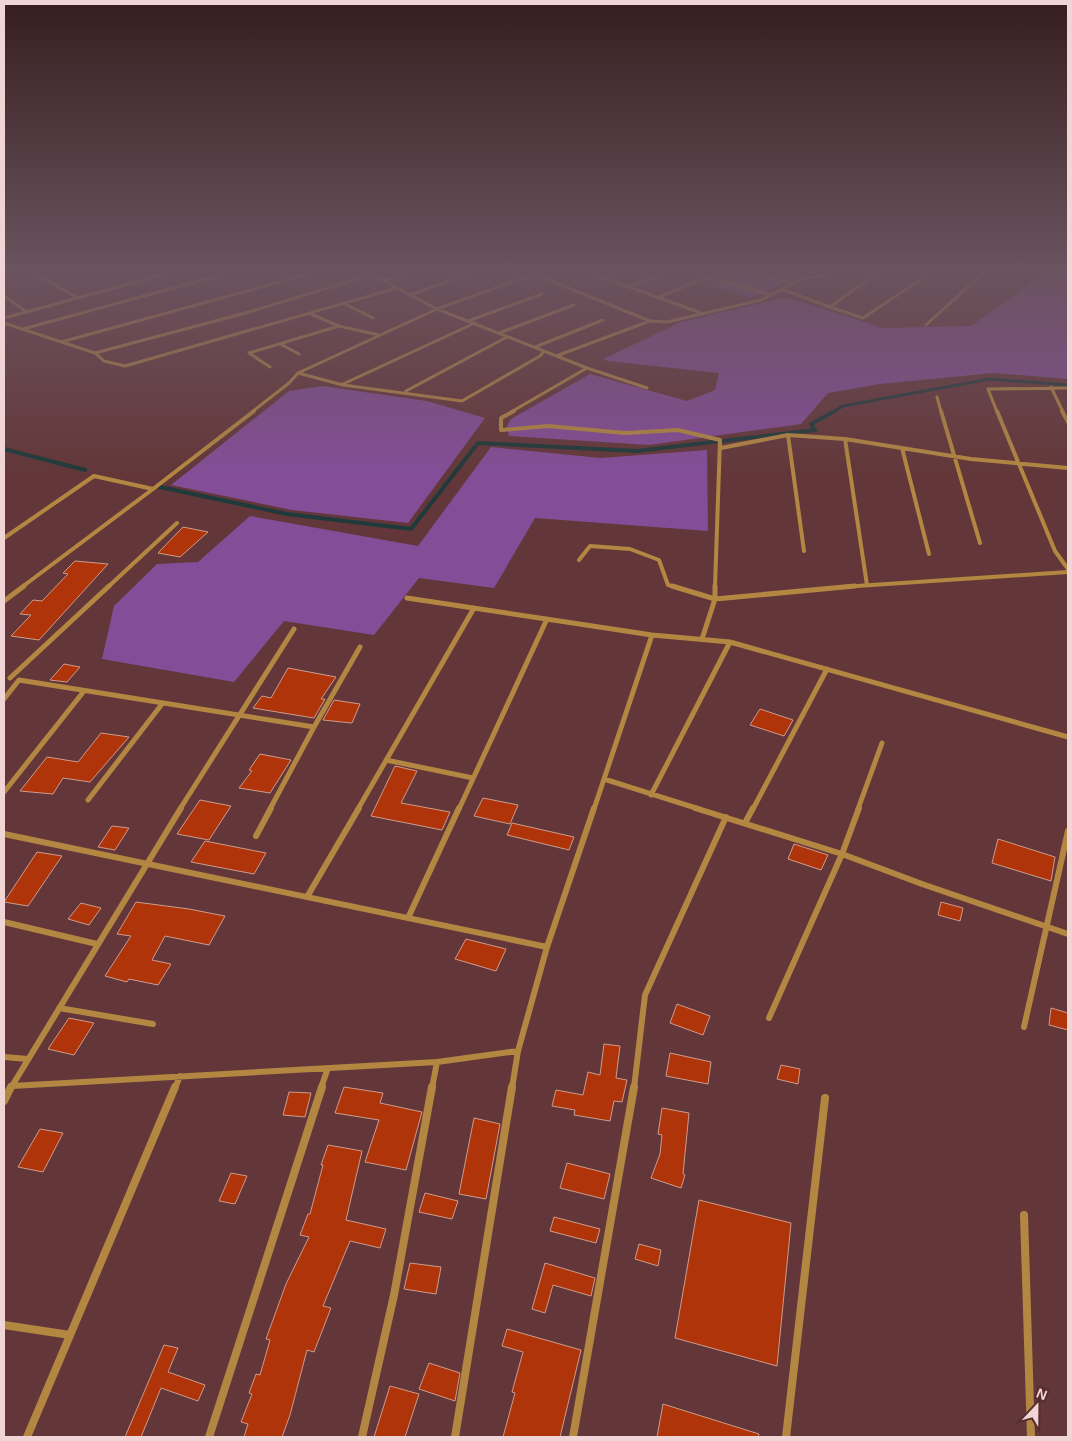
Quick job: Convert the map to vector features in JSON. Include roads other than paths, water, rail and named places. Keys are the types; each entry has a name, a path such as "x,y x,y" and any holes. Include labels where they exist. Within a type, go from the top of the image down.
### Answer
{"street":[{"path":"53,339 95,353 104,360 125,366 221,339"},
{"path":"61,342 71,339"},
{"path":"95,353 147,339"},
{"path":"270,367 250,354 299,339"},
{"path":"4,602 274,395 298,373 371,339"},
{"path":"343,385 440,339"},
{"path":"406,392 503,339"},
{"path":"513,339 587,368 647,388"},
{"path":"534,348 556,339"},
{"path":"556,356 601,339"},
{"path":"281,345 299,354"},
{"path":"298,373 343,385 462,400 540,356 544,351"},
{"path":"587,368 501,418 501,430 548,426 625,433 678,430 695,433 721,444 788,436 845,439 956,457 1068,468"},
{"path":"1051,387 1068,422"},
{"path":"579,560 590,546 630,549 659,560 668,585 715,599 867,585 1068,571 1055,551 988,388 1068,388"},
{"path":"937,396 980,543"},
{"path":"788,436 804,550"},
{"path":"845,439 867,585"},
{"path":"702,639 715,599 721,444"},
{"path":"902,448 929,554"},
{"path":"4,538 94,476 153,489"},
{"path":"7,678 177,523"},
{"path":"406,598 652,635 730,642 1068,737"},
{"path":"307,898 474,608"},
{"path":"408,918 547,619"},
{"path":"4,1101 144,864 294,629"},
{"path":"455,1437 518,1051 547,947 652,635"},
{"path":"651,795 730,642"},
{"path":"256,836 360,646"},
{"path":"745,823 827,669"},
{"path":"7,678 314,727"},
{"path":"4,700 20,680"},
{"path":"4,792 84,690"},
{"path":"88,800 162,704"},
{"path":"769,1018 842,854 882,743"},
{"path":"386,760 473,778"},
{"path":"604,779 842,854 922,884 1068,934"},
{"path":"572,1437 638,1066 645,995 726,817"},
{"path":"1024,1027 1068,831"},
{"path":"4,834 547,947"},
{"path":"4,922 97,944"},
{"path":"59,1008 153,1024"},
{"path":"12,1086 437,1062 518,1051"},
{"path":"4,1057 28,1059"},
{"path":"362,1437 394,1295 437,1062"},
{"path":"209,1437 328,1068"},
{"path":"27,1437 180,1076"},
{"path":"786,1437 825,1098"},
{"path":"1024,1215 1031,1437"},
{"path":"4,1325 70,1335"}],"waterway":[{"path":"833,412 843,406 990,379 1068,385"},
{"path":"160,487 287,514 411,529 478,443 637,451 815,430 811,424 835,411"},
{"path":"4,449 85,470"}]}
